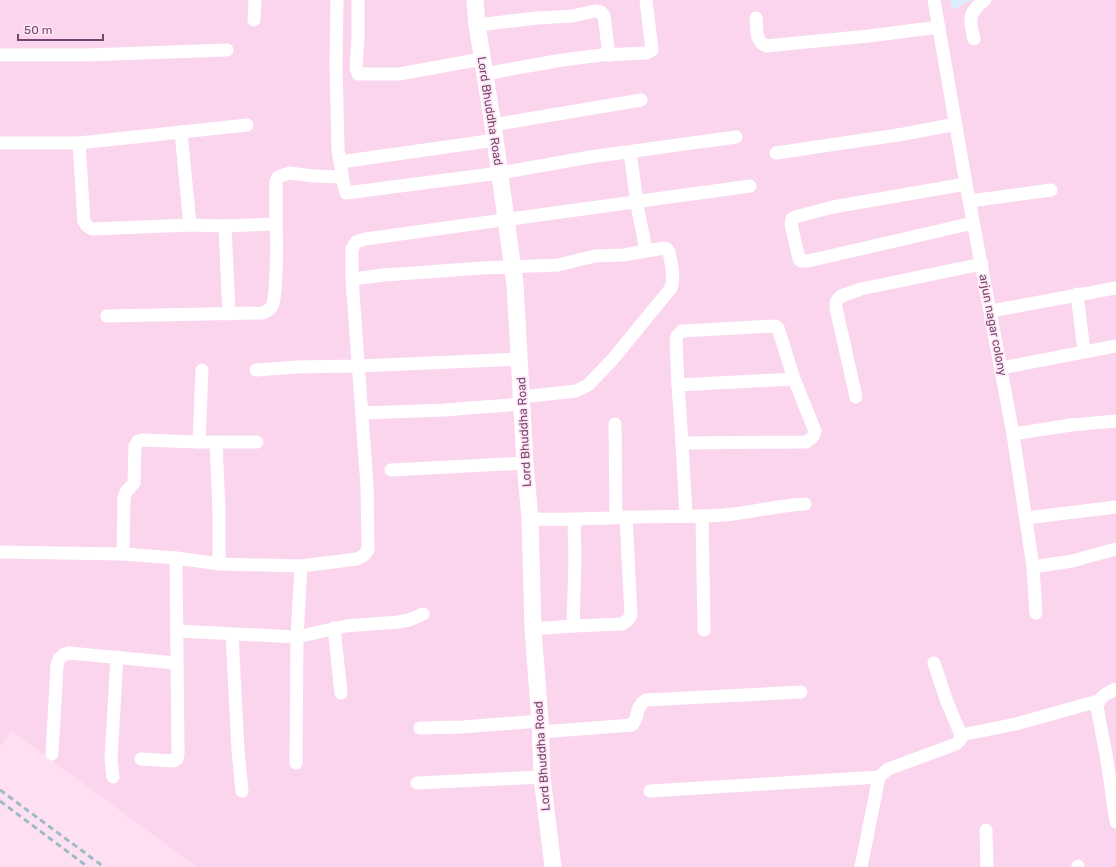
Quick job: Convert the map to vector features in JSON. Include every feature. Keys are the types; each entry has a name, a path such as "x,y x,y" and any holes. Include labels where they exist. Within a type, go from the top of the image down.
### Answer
{"street":[{"path":"254,20 255,0"},
{"path":"338,0 337,132 342,176 346,193 500,173 590,157 736,137"},
{"path":"358,0 356,68 357,73 360,74 399,74 608,55 647,53 652,50 646,0"},
{"name":"Lord Bhuddha Road","path":"475,0 477,25 500,173 515,284 525,463 530,519 533,629 542,777 553,867"},
{"name":"arjun nagar colony","path":"934,0 973,223 991,311 1013,434 1033,567 1036,613"},
{"path":"974,39 970,25 971,17 974,8 985,0"},
{"path":"477,25 537,18 572,16 598,11 603,13 604,16 608,55"},
{"path":"756,18 758,40 761,44 766,46 869,36 939,27"},
{"path":"0,55 87,55 227,50"},
{"path":"337,73 346,72 356,68"},
{"path":"340,162 494,133 641,100"},
{"path":"776,153 904,134 956,124"},
{"path":"0,143 79,143 247,125"},
{"path":"181,132 190,225"},
{"path":"79,143 84,221 87,226 92,229 190,225 225,226 276,224"},
{"path":"630,152 646,250"},
{"path":"107,316 262,314 269,310 273,305 275,283 276,182 278,177 289,173 314,176 342,176"},
{"path":"966,184 833,206 795,217 792,219 790,224 798,259 801,261 808,261 973,223"},
{"path":"0,552 123,554 176,558 219,564 301,566 357,559 363,556 368,550 368,500 352,279 352,249 356,242 365,239 750,186"},
{"path":"970,201 1051,190"},
{"path":"225,226 229,314"},
{"path":"352,279 384,275 482,268 558,265 595,256 612,256 664,248 669,252 673,282 672,288 613,359 588,385 583,388 522,401 451,409 362,413"},
{"path":"856,397 836,308 838,299 861,289 982,264"},
{"path":"991,311 1116,288"},
{"path":"1078,294 1084,351"},
{"path":"682,443 801,442 811,439 814,436 815,431 794,379 778,328 776,326 684,330 679,332 677,336 678,385 686,516"},
{"path":"1001,368 1116,346"},
{"path":"256,370 296,367 358,366 520,359"},
{"path":"198,442 202,370"},
{"path":"678,385 794,379"},
{"path":"1013,434 1070,425 1116,421"},
{"path":"533,629 622,624 630,618 631,615 621,517 616,424"},
{"path":"123,554 124,498 126,492 133,486 134,483 136,443 142,440 257,442"},
{"path":"216,442 219,510 219,564"},
{"path":"391,470 525,463"},
{"path":"530,519 574,520 621,517 702,516 743,513 788,505 805,504"},
{"path":"1026,518 1116,507"},
{"path":"702,516 704,630"},
{"path":"573,626 575,560 574,520"},
{"path":"1033,567 1072,561 1116,549"},
{"path":"141,759 174,761 177,759 176,663 178,631 176,558"},
{"path":"296,763 297,637 301,566"},
{"path":"178,631 297,637 346,626 409,620 423,614"},
{"path":"334,628 341,693"},
{"path":"232,634 238,750 242,791"},
{"path":"52,754 57,666 59,659 63,655 69,653 176,663"},
{"path":"113,777 112,759 117,657"},
{"path":"861,867 879,777 888,769 956,744 960,740 961,735 947,702 934,663"},
{"path":"961,735 1016,724 1098,701 1116,689"},
{"path":"420,728 632,726 636,720 638,707 646,700 800,692"},
{"path":"1098,701 1116,822"},
{"path":"417,783 542,777"},
{"path":"650,791 879,777"},
{"path":"986,830 987,867"}],"shaded area":[{"path":"0,0 1116,0 1116,867 197,867 12,731 0,747"},
{"path":"950,0 973,0 952,10"}],"railway":[{"path":"0,790 104,867"},
{"path":"0,801 88,867"}]}
